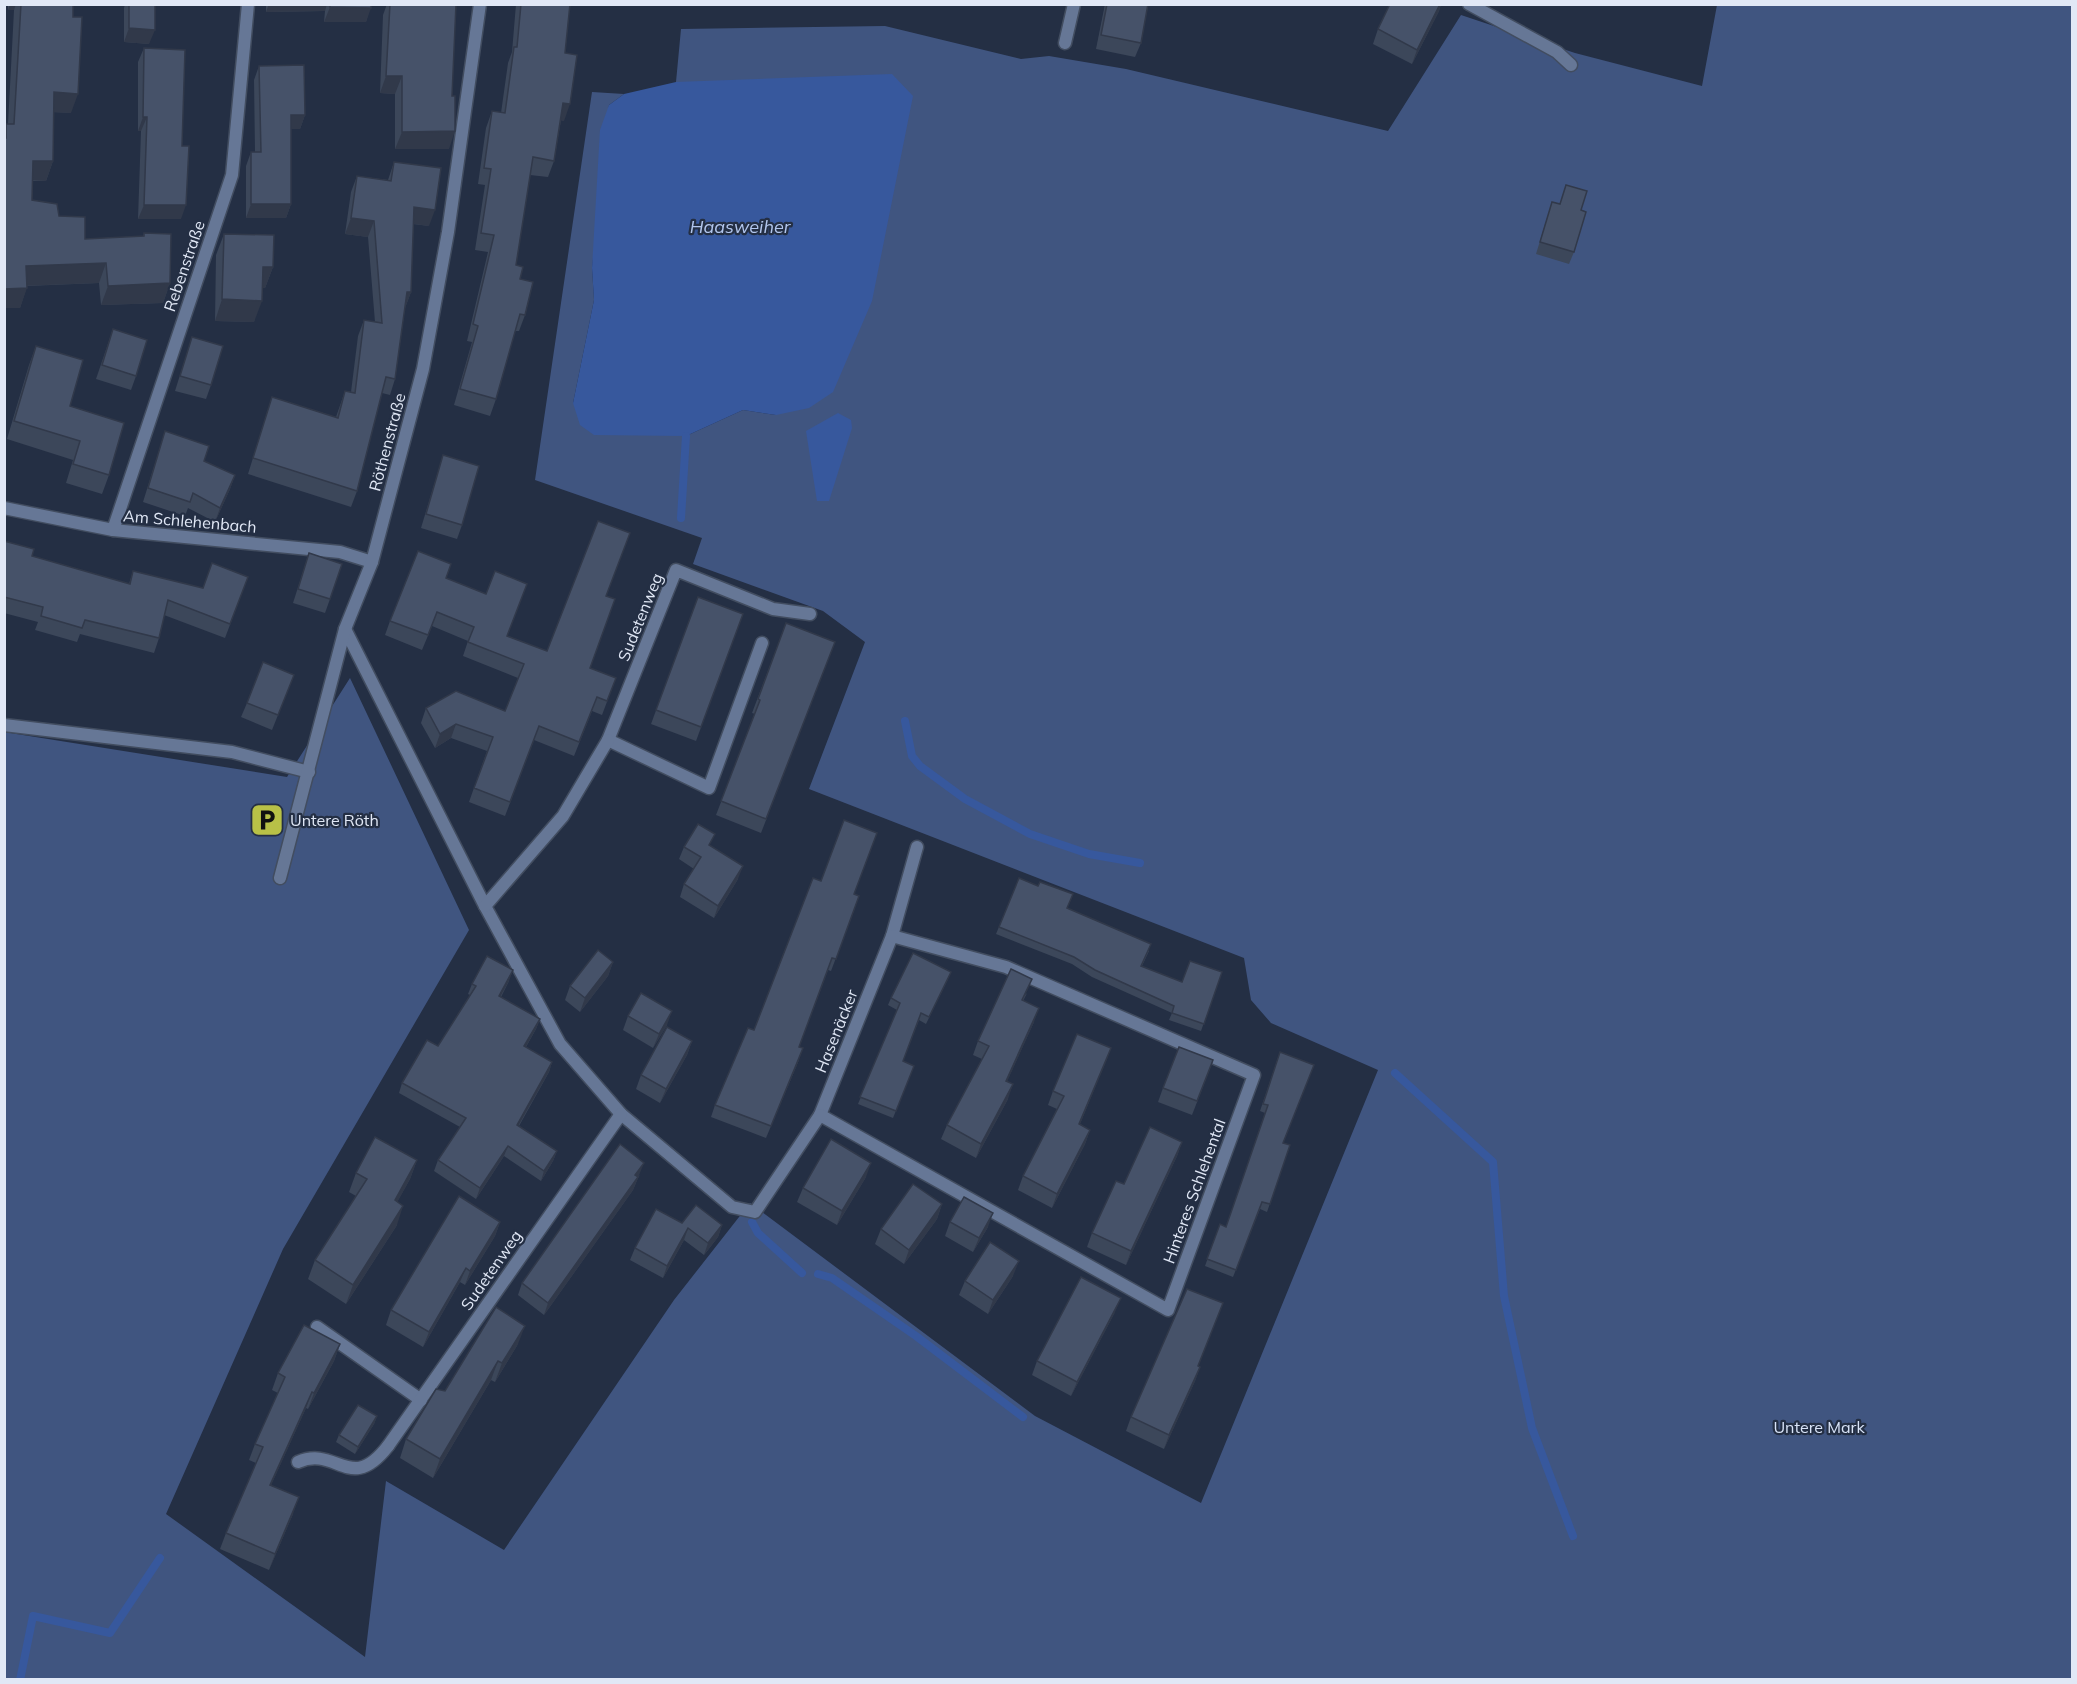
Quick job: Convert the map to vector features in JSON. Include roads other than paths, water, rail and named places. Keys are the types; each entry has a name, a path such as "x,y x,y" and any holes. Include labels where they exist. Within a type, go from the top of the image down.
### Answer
{"street":[{"name":"Rebenstraße","path":"112,530 232,175 248,4"},
{"name":"Röthenstraße","path":"280,878 345,629 372,562 423,369 448,232 480,4"},
{"path":"1065,44 1074,4"},
{"path":"1469,4 1557,52 1571,65"},
{"name":"Am Schlehenbach","path":"4,508 112,530 340,552 372,562"},
{"name":"Sudetenweg","path":"485,906 563,816 608,740 676,570 773,609 810,614"},
{"path":"345,629 485,906 560,1044 621,1114"},
{"path":"608,740 709,788 762,643"},
{"path":"4,725 232,752 309,772"},
{"name":"Hasenäcker","path":"621,1114 732,1207 755,1212 820,1115 892,936 917,847"},
{"name":"Hinteres Schlehental","path":"820,1115 1168,1310 1254,1075 1006,967 892,936"},
{"name":"Sudetenweg","path":"298,1462 314,1458 353,1468 364,1468 376,1462 621,1114"},
{"path":"317,1327 421,1400"}],"water":[{"name":"Haasweiher","path":"892,74 913,96 872,301 833,392 809,408 776,415 743,410 686,436 594,435 580,425 573,403 594,300 592,268 600,130 609,105 624,94 676,82"},
{"path":"838,413 851,420 852,428 829,501 817,501 806,431"}],"waterway":[{"path":"681,518 686,436"},
{"path":"905,721 912,756 920,766 965,799 1030,834 1089,854 1140,863"},
{"path":"1395,1073 1493,1162 1504,1296 1532,1428 1573,1536"},
{"path":"752,1222 758,1233 802,1273"},
{"path":"818,1274 832,1278 916,1336 1023,1417"},
{"path":"20,1680 33,1616 110,1633 160,1558"}],"place":[{"name":"Untere Röth","path":"267,820"}],"park label":[{"name":"Untere Mark","path":"1819,1427"}]}
